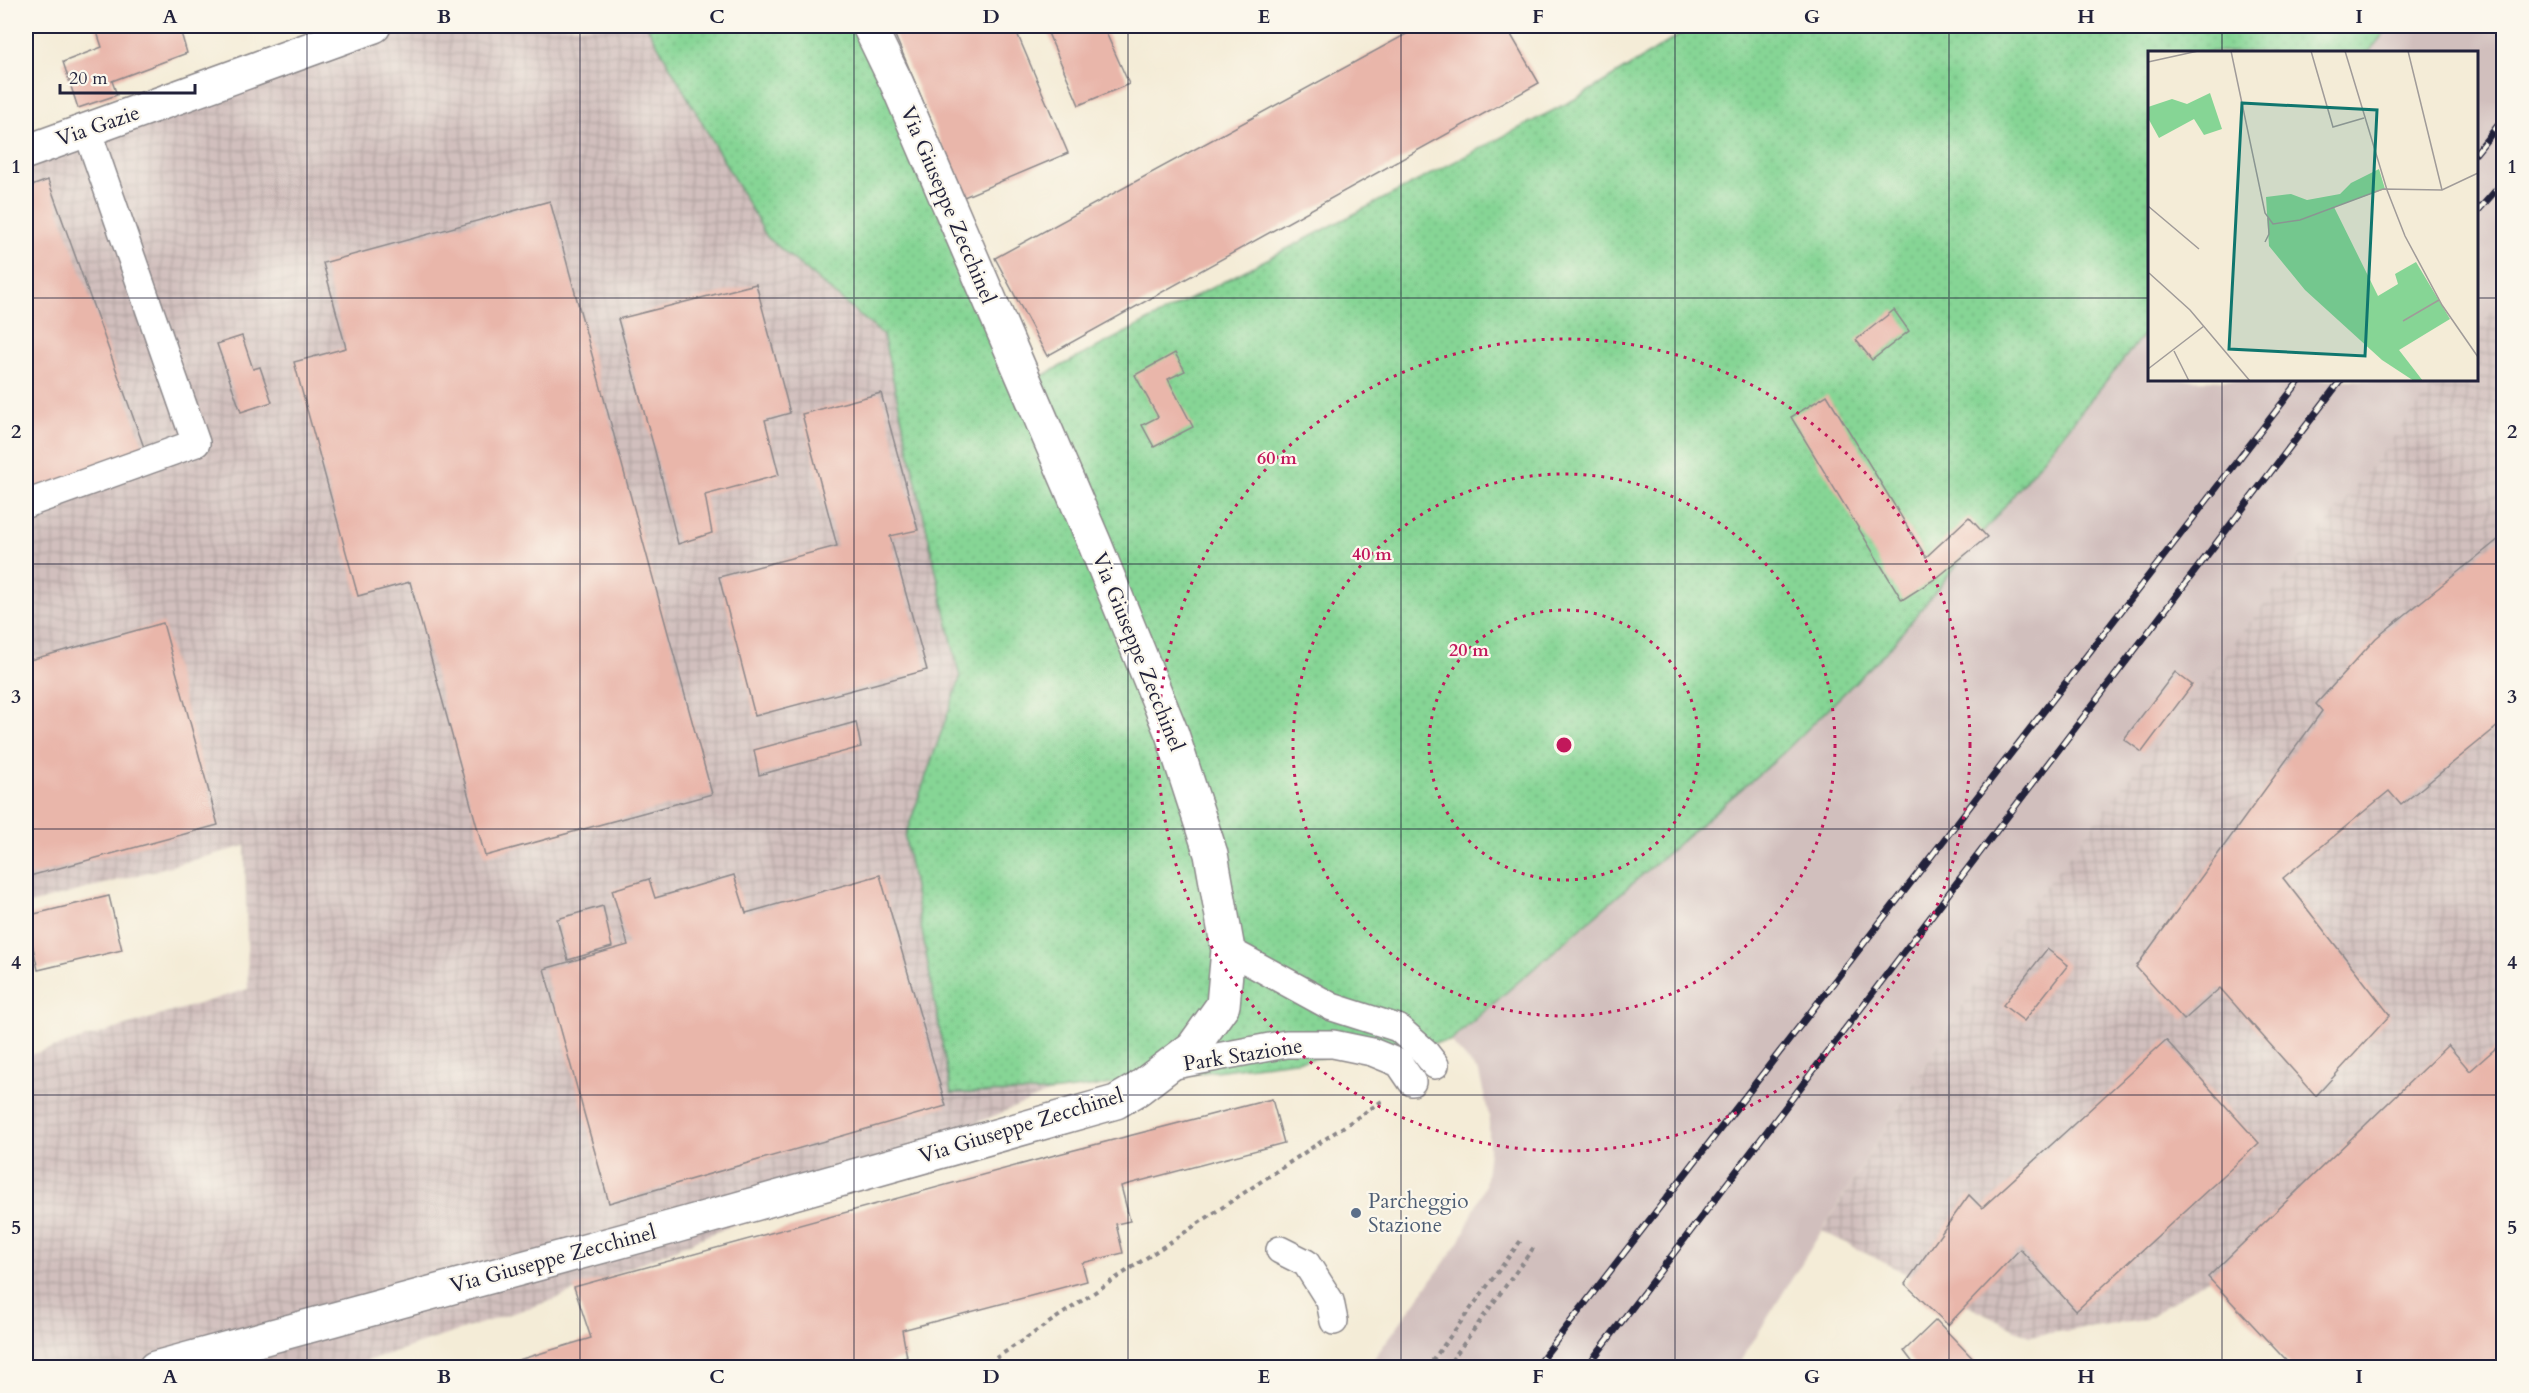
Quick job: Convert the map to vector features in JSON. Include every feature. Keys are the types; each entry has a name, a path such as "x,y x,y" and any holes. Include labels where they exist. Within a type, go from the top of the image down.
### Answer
{"street":[{"name":"Via Gazie","path":"26,152 374,26"},
{"name":"Via Giuseppe Zecchinel","path":"156,1368 674,1227 1116,1102 1138,1089 1193,1047 1223,1005 1228,950 1211,854 1172,734 1094,542 897,84 869,26"}],"lane":[{"path":"26,504 196,443 87,130"},
{"path":"1228,950 1239,958 1332,1006 1398,1028 1424,1051 1435,1065"},
{"name":"Park Stazione","path":"1170,1066 1286,1044 1333,1044 1372,1052 1399,1063 1412,1082"},
{"path":"1280,1250 1306,1263 1330,1301 1334,1321"}],"path":[{"path":"981,1368 1412,1082"},
{"path":"1427,1368 1522,1239"},
{"path":"1446,1368 1534,1247"}],"shaded area":[{"path":"403,26 647,26 767,237 883,335 960,678 905,837 951,1093 1051,1092 553,1300 348,1367 26,1367 26,1056 248,989 245,846 26,905 26,164 314,56"},
{"path":"2390,26 2503,26 2503,294 2478,328 2478,51 2370,51"},
{"path":"2503,294 2503,1367 2305,1367 2219,1272 2144,1320 2029,1336 1822,1231 2000,944 2436,381 2478,381 2478,328"},
{"path":"2148,329 2148,381 2437,381 2000,944 1737,1367 1367,1368 1460,1241 1485,1186 1489,1150 1489,1116 1479,1073 1450,1041 1782,754 1888,650"}],"green space":[{"path":"647,26 862,26 1013,391 1581,96 1694,26 2390,26 2370,51 2148,51 2148,329 1888,650 1782,754 1450,1041 1051,1092 951,1093 905,837 960,678 883,335 767,237"}],"building":[{"path":"95,26 153,26 154,28 179,26 187,53 112,81 117,95 78,108 63,62 102,47"},
{"path":"891,26 1014,26 1068,153 964,197"},
{"path":"1045,26 1103,26 1129,84 1079,105"},
{"path":"1421,26 1506,26 1539,83 1047,356 995,258"},
{"path":"48,180 146,453 26,496 26,188"},
{"path":"550,201 712,794 485,856 410,582 358,596 294,362 346,348 323,263"},
{"path":"756,284 790,413 765,420 779,475 705,495 712,533 678,544 618,319"},
{"path":"1894,310 1909,331 1872,360 1856,340"},
{"path":"242,336 253,369 260,367 272,402 241,412 217,344"},
{"path":"1175,353 1185,371 1168,379 1193,427 1154,447 1142,425 1158,417 1135,375"},
{"path":"881,393 918,530 890,536 927,670 755,716 719,577 837,546 802,414"},
{"path":"1827,395 1926,557 1969,517 1987,537 1938,577 1902,600 1791,417"},
{"path":"2504,535 2504,721 2401,805 2389,791 2283,878 2390,1015 2316,1096 2220,988 2184,1020 2136,967 2322,711 2316,704 2376,638"},
{"path":"163,623 218,825 26,877 26,661"},
{"path":"2175,672 2192,685 2142,752 2124,739"},
{"path":"856,722 861,747 759,775 754,750"},
{"path":"734,875 746,913 880,875 946,1106 609,1203 544,969 628,945 612,890 649,879 655,898"},
{"path":"109,896 122,950 38,970 26,916"},
{"path":"603,906 612,947 568,960 557,919"},
{"path":"2047,949 2068,965 2024,1021 2003,1005"},
{"path":"2166,1040 2259,1143 2076,1311 2020,1249 1948,1325 1905,1284 1969,1195 1982,1208"},
{"path":"2504,1041 2504,1355 2491,1368 2293,1368 2208,1277 2448,1045 2470,1071"},
{"path":"1272,1099 1284,1143 1121,1186 1130,1221 1116,1224 1123,1253 1082,1263 1087,1281 902,1330 907,1357 875,1368 514,1368 512,1362 591,1338 574,1287 1055,1155"},
{"path":"1936,1320 1982,1368 1917,1368 1904,1351"}],"railway":[{"path":"2478,150 2504,118"},
{"path":"2478,211 2504,181"},
{"path":"1535,1368 2299,381"},
{"path":"1586,1368 2340,381"}],"place":[{"name":"Parcheggio Stazione","path":"1356,1213"}]}
